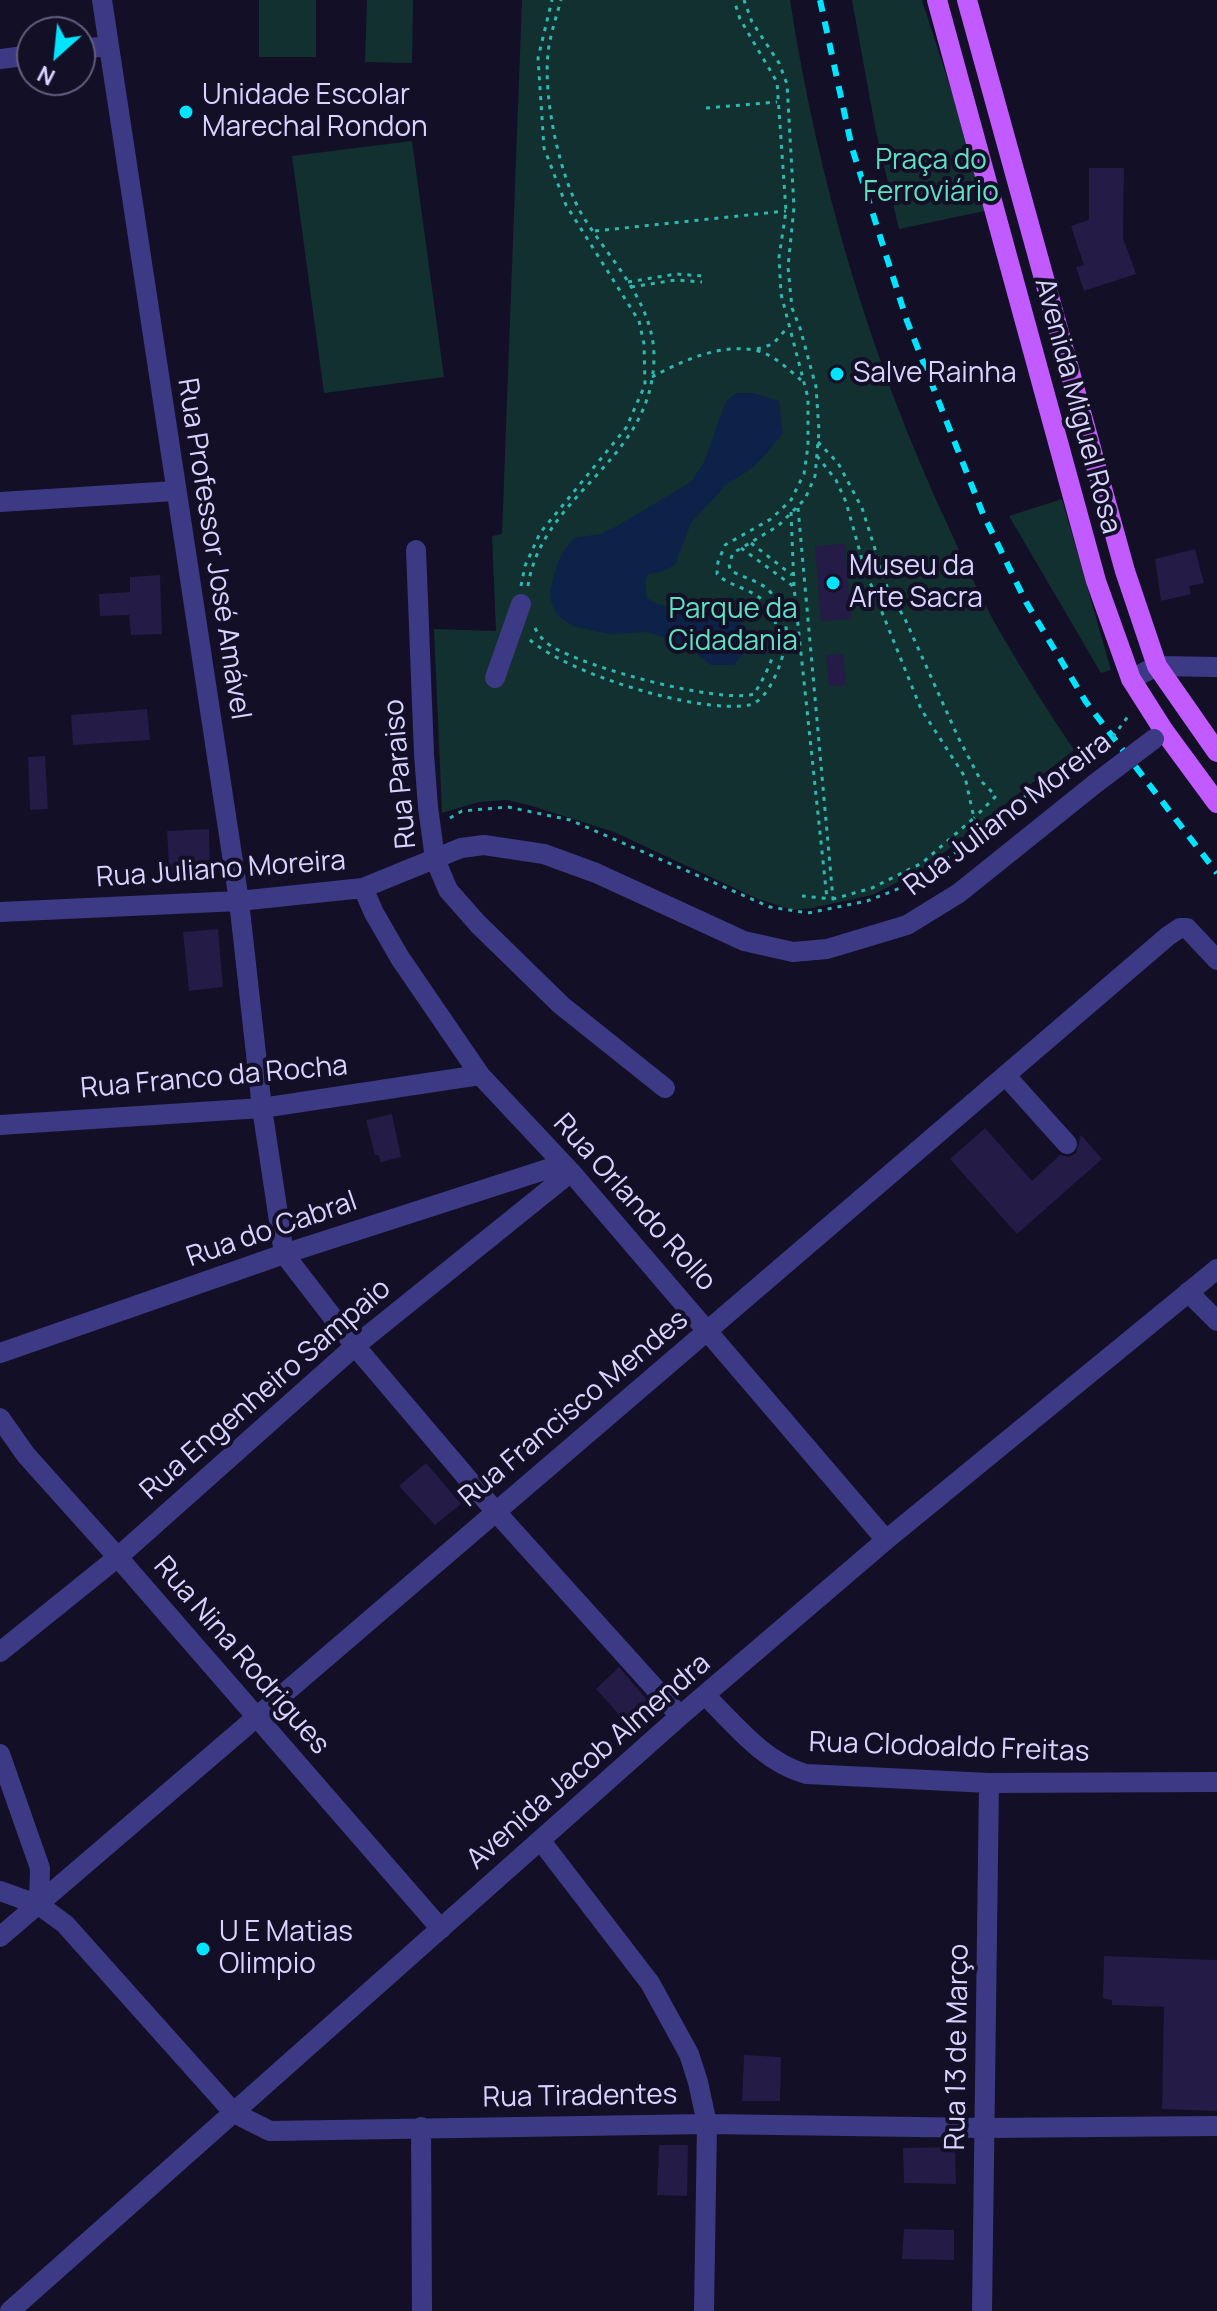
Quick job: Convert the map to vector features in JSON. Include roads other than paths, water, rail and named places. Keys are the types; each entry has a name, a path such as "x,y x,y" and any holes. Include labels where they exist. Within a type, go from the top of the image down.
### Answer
{"main road":[{"name":"Avenida Miguel Rosa","path":"937,0 1096,581 1131,679 1159,735 1217,803"},
{"name":"Avenida Miguel Rosa","path":"967,0 1125,571 1157,666 1217,752"},
{"path":"1068,476 1097,467"},
{"path":"1096,581 1125,571"}],"street":[{"name":"Rua Professor José Amável","path":"102,0 239,901 262,1108 284,1254"},
{"path":"96,47 109,46"},
{"path":"0,502 175,491"},
{"name":"Rua Paraiso","path":"416,550 424,754 435,859 448,890 522,969 561,1005 665,1088"},
{"path":"500,677 526,610"},
{"path":"1131,679 1157,666 1217,667"},
{"name":"Rua Juliano Moreira","path":"0,912 239,901 363,888 461,848 484,845 544,854 596,873 744,941 793,952 827,949 907,925 959,893 1159,735"},
{"name":"Rua Orlando Rollo","path":"363,888 400,958 480,1075 567,1168 709,1330 886,1540"},
{"name":"Rua Francisco Mendes","path":"0,1937 1168,936 1180,928 1187,928 1217,960"},
{"name":"Rua Franco da Rocha","path":"0,1125 262,1108 480,1075"},
{"path":"1006,1076 1067,1144"},
{"name":"Rua do Cabral","path":"0,1353 284,1254 567,1168"},
{"name":"Rua Engenheiro Sampaio","path":"0,1652 118,1557 355,1346 567,1168"},
{"path":"284,1254 355,1346 496,1512 680,1716"},
{"name":"Avenida Jacob Almendra","path":"10,2311 680,1716 886,1540 1217,1269"},
{"path":"1188,1292 1217,1321"},
{"name":"Rua Nina Rodrigues","path":"0,1418 26,1455 441,1929"},
{"name":"Rua Clodoaldo Freitas","path":"706,1696 781,1765 833,1777 989,1783 1217,1782"},
{"path":"0,1754 40,1868 39,1905"},
{"name":"Rua 13 de Março","path":"982,2311 989,1783"},
{"path":"541,1841 650,1983 677,2028 698,2082 707,2124 704,2311"},
{"name":"Rua Tiradentes","path":"0,1891 39,1905 65,1924 234,2113 270,2131 707,2124 985,2128 1217,2126"},
{"path":"421,2127 422,2311"}],"water":[{"path":"737,393 753,393 779,401 783,433 751,469 727,484 691,523 675,565 648,574 645,584 647,598 657,604 720,613 735,619 750,632 748,648 734,665 711,665 687,646 648,632 609,634 572,626 557,615 550,591 564,550 574,538 601,534 691,482 704,462 726,401"}],"railway":[{"path":"820,0 852,148 907,321 983,514 1026,602 1086,702 1217,873"}],"place":[{"name":"Unidade Escolar Marechal Rondon","path":"186,112"},
{"name":"Salve Rainha","path":"837,374"},
{"name":"Museu da Arte Sacra","path":"833,583"},
{"name":"U E Matias Olimpio","path":"203,1949"}],"park label":[{"name":"Praça do Ferroviário","path":"931,177"},
{"name":"Parque da Cidadania","path":"733,626"}]}
